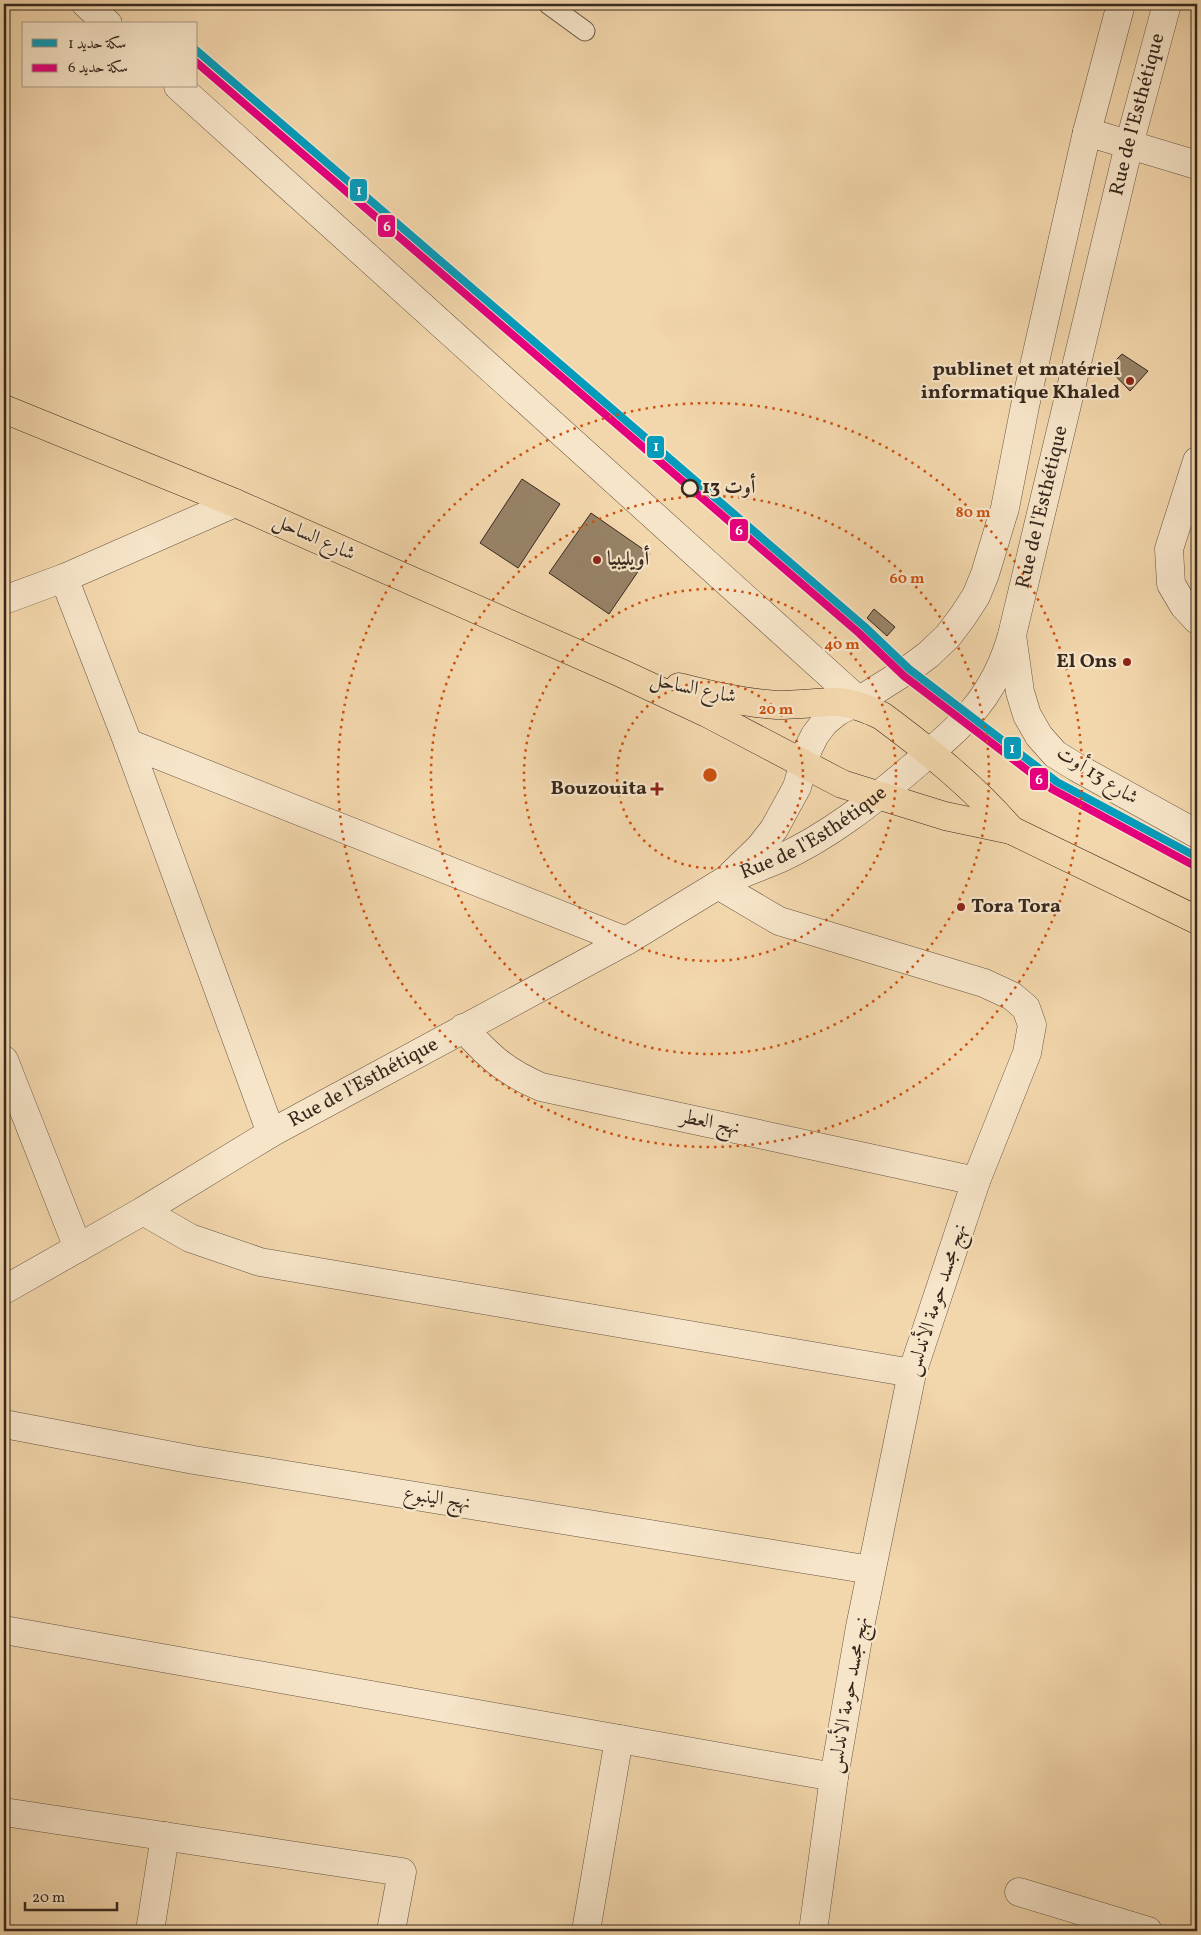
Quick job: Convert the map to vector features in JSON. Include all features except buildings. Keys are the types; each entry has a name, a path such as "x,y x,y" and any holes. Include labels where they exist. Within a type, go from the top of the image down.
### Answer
{"main road":[{"name":"شارع الساحل","path":"4,409 236,503 622,673 707,712 842,784 946,816 1011,830"},
{"name":"شارع الساحل","path":"622,673 709,694 775,705 831,702 860,705 882,716 930,752 972,789 1011,830"},
{"path":"1011,830 1197,920"}],"street":[{"path":"86,4 106,22"},
{"name":"Rue de l'Esthétique","path":"722,883 760,847 774,828 796,787 808,749 815,735 825,722 837,712 860,705 928,655 948,636 963,616 976,596 986,574 1005,508 1025,406 1087,132 1121,4"},
{"name":"Rue de l'Esthétique","path":"4,1290 143,1211 271,1133 626,941 722,883 780,859 817,839 880,796 970,716 998,672 1012,635 1129,145 1167,4"},
{"path":"180,88 860,705"},
{"path":"1087,132 1197,165"},
{"path":"1197,461 1169,548 1171,584 1184,606 1197,620"},
{"path":"4,600 64,578 236,503"},
{"path":"64,578 128,743 271,1133"},
{"name":"شارع 13 أوت","path":"1012,635 1020,692 1027,715 1039,736 1050,748 1076,767 1197,834"},
{"path":"128,743 626,941"},
{"name":"نهج مجسد حومة الأندلس","path":"722,883 779,921 984,983 1012,996 1026,1008 1032,1025 1027,1053 976,1181 912,1373 871,1570 834,1777 813,1931"},
{"name":"نهج العطر","path":"463,1028 492,1059 517,1076 541,1086 976,1181"},
{"path":"4,1060 78,1248"},
{"path":"143,1211 190,1238 260,1262 912,1373"},
{"name":"نهج الينبوع","path":"4,1424 194,1460 871,1570"},
{"path":"4,1630 834,1777"},
{"path":"586,1931 619,1739"},
{"path":"4,1812 402,1872 391,1931"},
{"path":"150,1931 165,1836"},
{"path":"1019,1892 1148,1931"}],"lane":[{"path":"548,4 585,31"}],"rail line":[{"name":"1","path":"198,52 865,627 909,669 1057,782 1197,857"},
{"name":"6","path":"198,64 859,633 904,676 1052,789 1193,865"}],"place":[{"name":"publinet et matériel informatique Khaled","path":"1130,381"},
{"name":"13 أوت","path":"690,488"},
{"name":"أويليبيا","path":"597,560"},
{"name":"El Ons","path":"1127,662"},
{"name":"Bouzouita","path":"657,789"},
{"name":"Tora Tora","path":"961,907"}]}
